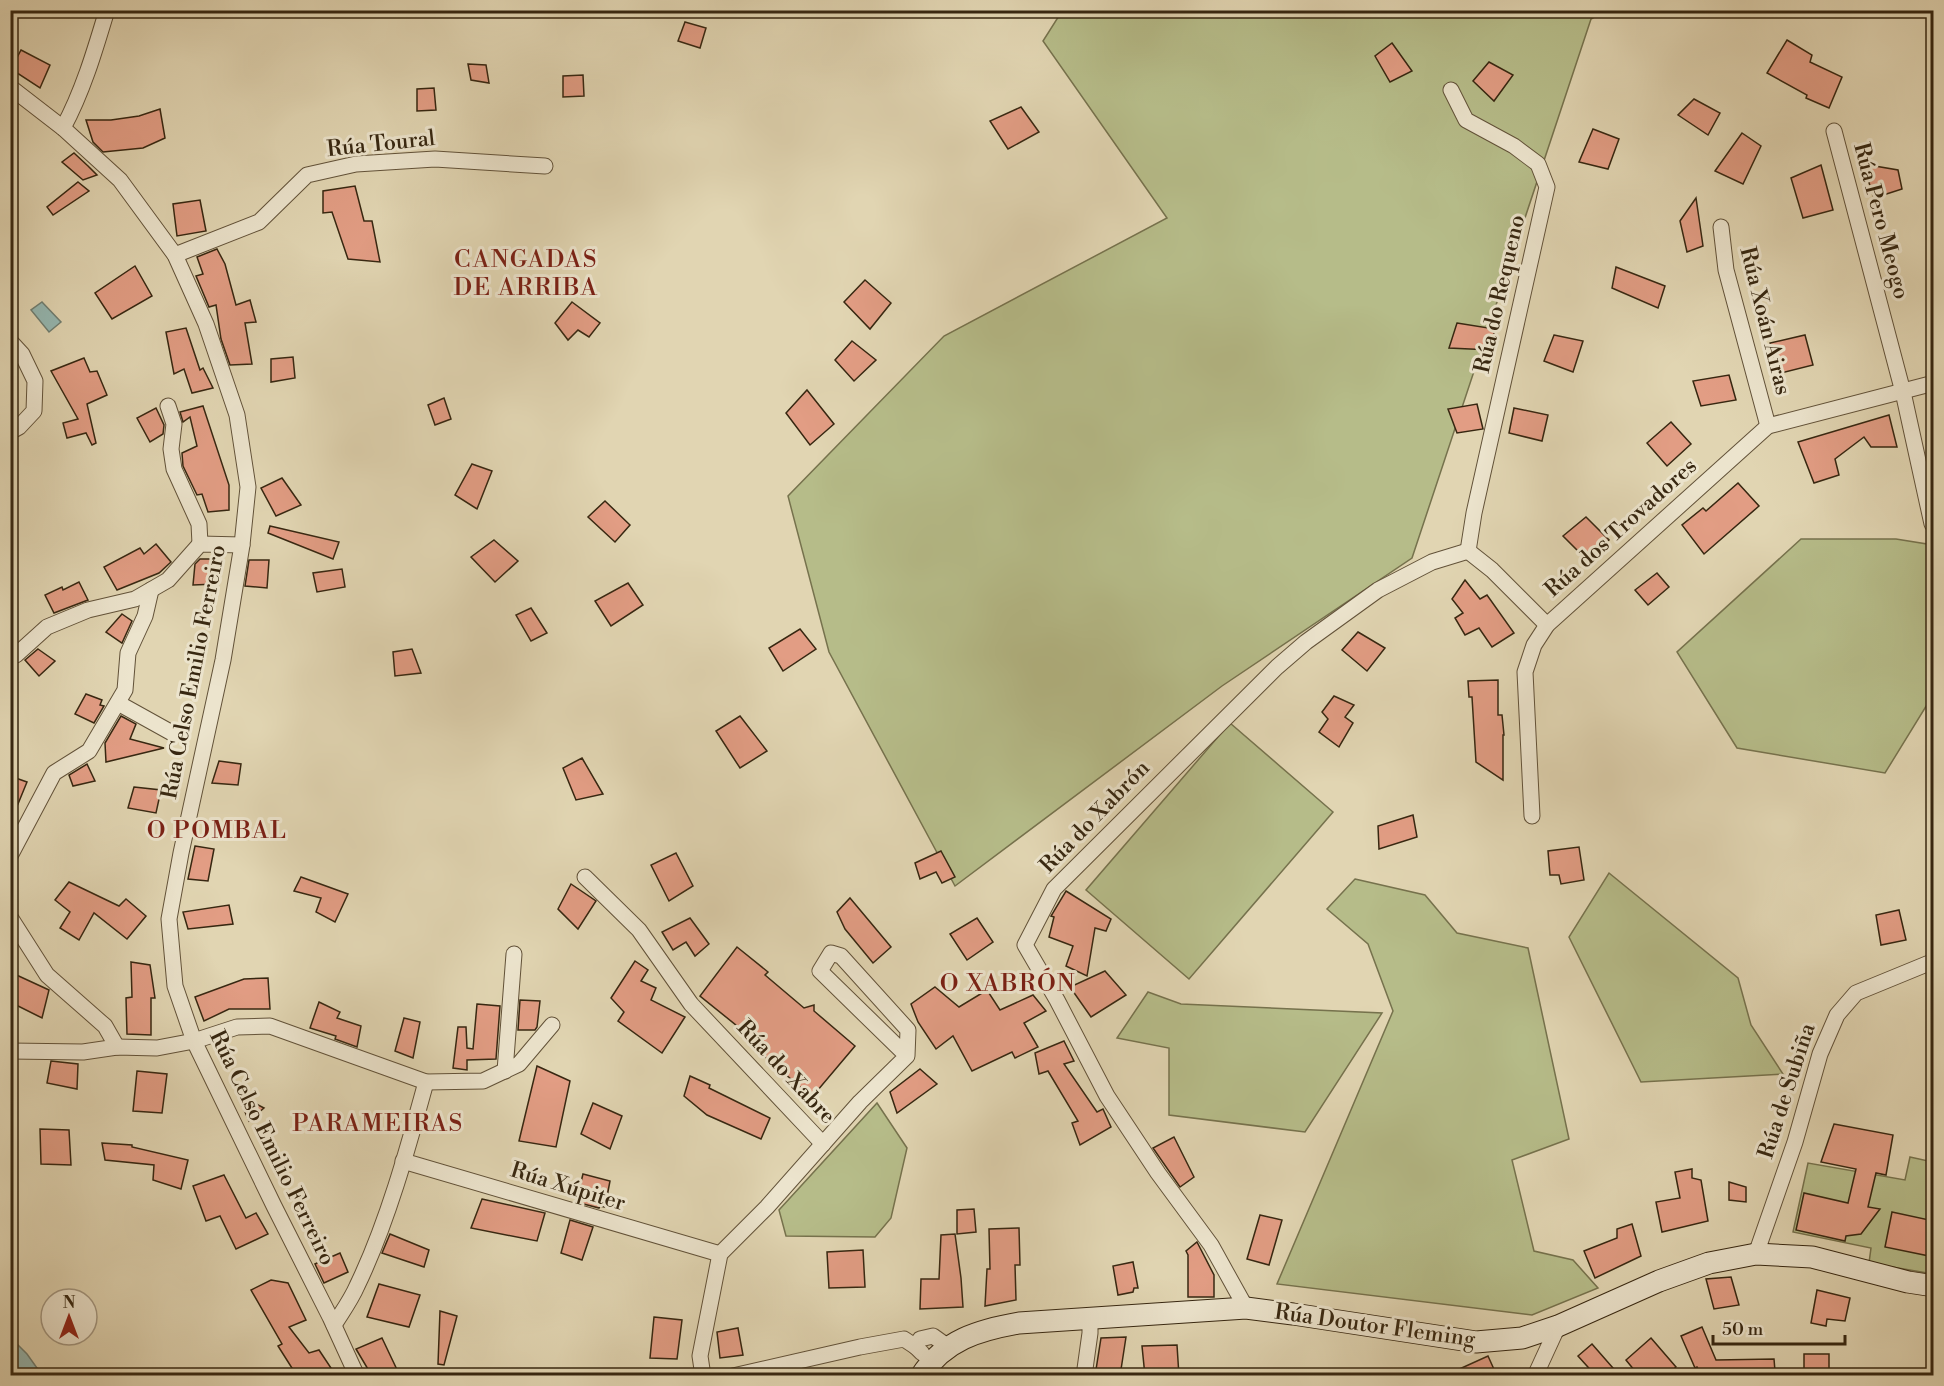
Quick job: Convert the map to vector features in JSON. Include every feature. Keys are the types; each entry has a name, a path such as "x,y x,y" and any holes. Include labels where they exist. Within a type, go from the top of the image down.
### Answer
{"main road":[{"name":"Rúa Doutor Fleming","path":"929,1357 984,1329 1019,1323 1246,1308 1476,1342 1522,1338 1558,1326 1659,1281 1709,1263 1756,1254 1812,1257 1908,1282 1934,1286"}],"street":[{"path":"63,128 93,58 107,10"},
{"name":"Rúa Celso Emilio Ferreiro","path":"10,87 63,128 120,180 175,255 206,324 237,415 248,487 242,545 223,660 169,919 175,986 194,1041 357,1376"},
{"name":"Rúa do Requeno","path":"1451,90 1466,120 1514,146 1538,164 1547,187 1474,513 1468,550"},
{"name":"Rúa Pero Meogo","path":"1834,131 1903,392"},
{"name":"Rúa Toural","path":"175,255 259,222 307,175 356,164 435,159 545,166"},
{"name":"Rúa Xoán Airas","path":"1721,227 1726,270 1768,426"},
{"path":"10,341 22,354 35,381 34,411 19,427 10,432"},
{"name":"Rúa dos Trovadores","path":"1532,816 1525,672 1534,645 1547,625 1768,426 1934,384"},
{"path":"1903,392 1932,524"},
{"path":"10,656 16,655 48,627 88,610 135,599 152,590 168,580 200,544 199,524 174,469 171,449 174,424 168,406"},
{"path":"200,544 242,545"},
{"path":"1468,550 1492,570 1547,625"},
{"name":"Rúa do Xabrón","path":"1246,1308 1211,1245 1158,1173 1107,1096 1057,1000 1025,945 1054,889 1277,667 1306,642 1378,590 1432,562 1468,550"},
{"path":"10,856 54,773 89,751 125,690 128,653 145,616 152,590"},
{"path":"118,703 172,733"},
{"name":"Rúa do Xabre","path":"585,877 639,930 691,1004 824,1144 767,1207 720,1254"},
{"path":"10,917 47,975 105,1026 117,1047"},
{"path":"824,1144 860,1102 907,1056 908,1030 841,956 831,953 820,971 907,1056"},
{"path":"505,1071 514,954"},
{"name":"Rúa de Subiña","path":"1756,1254 1795,1142 1820,1054 1837,1015 1856,993 1934,961"},
{"path":"10,1051 83,1052 117,1047 157,1048 194,1041 237,1027 270,1026 426,1082 483,1081 519,1064 552,1025"},
{"path":"334,1325 357,1287 378,1234 403,1161 426,1082"},
{"name":"Rúa Xúpiter","path":"403,1161 720,1254"},
{"path":"703,1376 700,1356 720,1254"},
{"path":"1084,1376 1090,1319"},
{"path":"1535,1376 1558,1326"},
{"name":"Rúa Doutor Fleming","path":"733,1376 904,1339 929,1357"}],"green space":[{"path":"1062,11 1605,11 1591,19 1412,558 1222,686 955,886 829,652 788,496 944,336 1167,218 1043,41"},
{"path":"1801,539 1896,539 1933,545 1933,695 1885,773 1737,748 1677,652"},
{"name":"O XABRÓN","path":"1230,723 1333,812 1189,979 1086,890"},
{"path":"1609,873 1738,978 1751,1025 1783,1074 1641,1082 1569,937"},
{"path":"1355,879 1425,895 1457,933 1528,948 1569,1139 1512,1160 1534,1251 1573,1260 1598,1288 1532,1315 1277,1284 1393,1011 1368,944 1327,909"},
{"path":"1148,992 1181,1004 1382,1013 1305,1132 1169,1115 1169,1048 1117,1038"},
{"path":"877,1103 907,1148 891,1218 875,1237 786,1236 779,1210"},
{"path":"1910,1157 1933,1162 1933,1274 1869,1263 1871,1248 1793,1232 1808,1163 1905,1180"}],"water":[{"path":"42,302 61,322 49,332 31,310"},
{"path":"11,1338 27,1354 42,1375 11,1375"}],"building":[{"path":"685,22 706,28 700,48 678,41"},
{"path":"1787,40 1812,55 1810,62 1842,77 1829,108 1806,98 1807,95 1767,73"},
{"path":"1392,43 1412,71 1390,82 1375,56"},
{"path":"21,50 50,65 40,88 11,69"},
{"path":"1489,62 1513,75 1494,101 1473,81"},
{"path":"468,64 486,65 489,83 471,80"},
{"path":"583,75 584,96 563,97 563,76"},
{"path":"434,88 436,110 417,111 417,89"},
{"path":"1694,99 1720,113 1708,135 1678,115"},
{"path":"1021,107 1039,132 1008,149 990,121"},
{"path":"160,109 165,138 143,148 103,152 93,142 86,120 111,120 139,116"},
{"path":"1593,129 1619,139 1608,169 1579,162"},
{"path":"1742,133 1761,146 1743,184 1715,171"},
{"path":"74,153 97,175 83,180 62,162"},
{"path":"1863,164 1898,170 1902,189 1874,198"},
{"path":"1821,165 1833,210 1803,218 1791,178"},
{"path":"78,182 89,191 53,215 47,207"},
{"path":"355,186 364,221 372,221 380,262 348,259 332,212 323,213 323,191"},
{"path":"1696,198 1703,246 1687,252 1680,221"},
{"path":"200,200 206,231 177,236 173,204"},
{"path":"217,249 225,264 236,305 250,300 256,322 245,323 252,364 230,365 221,339 216,305 209,307 196,276 203,274 197,257"},
{"path":"135,266 152,296 112,319 95,293"},
{"path":"1616,267 1665,286 1658,308 1612,288"},
{"path":"865,280 891,303 870,329 844,302"},
{"path":"572,302 600,323 589,337 578,330 568,340 555,323"},
{"path":"1457,323 1495,329 1491,350 1449,348"},
{"path":"186,328 200,370 203,368 213,388 192,393 184,369 174,374 166,332"},
{"path":"1554,335 1583,341 1573,372 1544,361"},
{"path":"1805,335 1813,365 1777,374 1770,343"},
{"path":"852,341 876,360 854,381 835,360"},
{"path":"293,357 295,378 271,382 271,359"},
{"path":"84,358 90,372 97,371 107,395 87,404 96,443 92,445 86,433 67,438 63,423 78,419 51,371"},
{"path":"1729,375 1736,400 1701,406 1693,381"},
{"path":"807,390 834,424 810,445 786,413"},
{"path":"444,398 451,419 435,425 428,405"},
{"path":"1477,404 1483,429 1457,433 1448,409"},
{"path":"203,406 229,485 229,510 208,512 202,494 197,495 183,466 182,453 197,446 190,417 183,422 180,412"},
{"path":"156,408 164,425 163,434 150,442 137,418"},
{"path":"1514,408 1548,415 1542,441 1509,433"},
{"path":"1889,415 1897,447 1871,447 1864,437 1835,459 1839,475 1814,483 1798,442"},
{"path":"1671,422 1691,444 1667,466 1647,443"},
{"path":"472,464 492,471 477,509 455,495"},
{"path":"282,478 301,505 276,516 261,488"},
{"path":"1738,483 1759,506 1704,554 1682,525 1703,508 1706,511"},
{"path":"605,501 630,525 615,542 588,517"},
{"path":"1586,517 1609,540 1585,558 1563,536"},
{"path":"270,526 339,542 333,559 268,533"},
{"path":"494,540 518,561 495,582 471,557"},
{"path":"156,544 171,562 159,573 117,590 104,567 140,548 144,554"},
{"path":"200,559 217,559 216,584 193,585 195,564"},
{"path":"249,560 269,560 267,588 245,586"},
{"path":"342,569 345,587 317,592 313,573"},
{"path":"1657,573 1669,587 1648,605 1635,590"},
{"path":"1465,580 1480,599 1487,595 1514,633 1492,647 1479,628 1465,635 1455,618 1463,613 1452,599"},
{"path":"79,582 88,600 54,613 45,595"},
{"path":"628,583 643,605 611,626 595,601"},
{"path":"531,608 547,633 531,641 516,615"},
{"path":"122,614 132,621 122,643 106,632"},
{"path":"800,629 816,649 783,671 769,648"},
{"path":"1358,632 1385,648 1367,671 1342,650"},
{"path":"38,649 55,661 39,676 25,660"},
{"path":"412,649 421,673 395,676 393,652"},
{"path":"1498,680 1498,715 1502,715 1504,735 1503,780 1476,762 1472,697 1469,697 1468,681"},
{"path":"86,694 102,700 100,705 104,706 94,723 75,714"},
{"path":"1334,696 1354,705 1345,717 1353,723 1339,747 1319,732 1328,719 1322,712"},
{"path":"121,716 136,724 130,739 164,748 106,762 105,743"},
{"path":"740,716 767,751 740,768 716,731"},
{"path":"582,758 603,794 576,800 563,768"},
{"path":"219,761 241,764 238,785 212,783"},
{"path":"87,764 95,781 73,786 69,775"},
{"path":"10,776 27,782 11,821 10,821"},
{"path":"134,787 161,790 156,813 128,808"},
{"path":"1413,815 1417,837 1379,849 1378,826"},
{"path":"195,846 214,849 208,881 188,879"},
{"path":"1579,847 1584,880 1561,884 1559,875 1550,875 1548,851"},
{"path":"941,851 955,877 942,883 936,872 920,879 915,863"},
{"path":"676,853 693,886 669,901 651,865"},
{"path":"301,877 348,894 335,922 316,912 321,898 294,891"},
{"path":"69,882 119,906 126,899 146,916 127,939 94,913 79,940 60,928 70,912 55,900"},
{"path":"571,884 596,901 578,929 558,909"},
{"path":"1066,891 1111,919 1106,931 1095,928 1087,976 1066,966 1073,946 1049,937 1054,917 1051,916"},
{"path":"850,898 891,947 873,963 845,929 837,912"},
{"path":"229,905 233,924 188,929 183,912"},
{"path":"1899,910 1906,940 1881,945 1876,915"},
{"path":"690,918 709,944 695,956 686,942 673,950 662,932"},
{"path":"977,918 993,942 967,960 950,934"},
{"path":"737,947 768,972 765,975 804,1008 814,1005 814,1011 855,1046 812,1097 764,1056 768,1051 700,996"},
{"path":"635,961 648,970 641,981 656,988 651,1000 685,1017 662,1053 618,1021 624,1012 611,998"},
{"path":"131,962 150,965 155,998 151,998 151,1035 127,1034 126,998 132,997"},
{"path":"1105,971 1126,995 1091,1017 1070,987"},
{"path":"10,972 49,990 42,1018 10,1002"},
{"path":"268,978 270,1009 229,1009 204,1021 195,997 244,979"},
{"path":"935,987 959,1007 987,990 1000,1010 1033,995 1046,1011 1024,1023 1038,1047 1015,1058 1012,1052 972,1071 953,1036 936,1049 918,1022 911,1004"},
{"path":"520,1000 540,1001 535,1030 518,1030"},
{"path":"319,1002 340,1012 337,1018 361,1026 357,1047 335,1039 336,1036 310,1028"},
{"path":"477,1004 500,1006 496,1059 467,1060 467,1070 453,1068 458,1027 466,1027 467,1048 473,1049"},
{"path":"404,1018 420,1022 413,1058 395,1051"},
{"path":"1064,1041 1074,1061 1064,1064 1097,1112 1103,1109 1111,1127 1080,1145 1072,1123 1078,1121 1048,1071 1039,1074 1035,1053"},
{"path":"51,1061 78,1064 77,1089 47,1083"},
{"path":"537,1066 570,1081 556,1147 519,1141"},
{"path":"920,1069 937,1084 897,1113 890,1092"},
{"path":"137,1071 167,1074 162,1113 133,1111"},
{"path":"690,1076 770,1118 761,1139 707,1115 684,1096"},
{"path":"237,1094 264,1108 249,1121"},
{"path":"593,1103 622,1116 610,1149 581,1134"},
{"path":"1834,1124 1893,1135 1886,1175 1876,1173 1868,1207 1880,1209 1861,1234 1846,1236 1845,1241 1796,1230 1804,1193 1848,1203 1856,1169 1821,1162"},
{"path":"40,1129 69,1130 71,1165 41,1164"},
{"path":"1174,1137 1194,1177 1180,1187 1153,1148"},
{"path":"102,1143 132,1145 132,1147 188,1160 181,1189 153,1180 154,1165 105,1160"},
{"path":"1692,1169 1692,1178 1701,1180 1708,1221 1662,1232 1656,1202 1680,1198 1675,1172"},
{"path":"583,1174 610,1181 605,1207 600,1206 599,1208 576,1202"},
{"path":"224,1175 246,1218 256,1213 268,1234 236,1249 220,1216 206,1221 193,1186"},
{"path":"1729,1182 1746,1187 1746,1202 1729,1200"},
{"path":"482,1199 545,1213 537,1241 471,1228"},
{"path":"974,1209 976,1232 957,1234 957,1210"},
{"path":"1892,1212 1934,1221 1934,1257 1885,1247"},
{"path":"1260,1215 1282,1220 1269,1265 1247,1259"},
{"path":"570,1220 593,1227 582,1260 561,1253"},
{"path":"1632,1224 1641,1256 1595,1278 1584,1251 1617,1238 1617,1229"},
{"path":"1019,1228 1020,1265 1015,1265 1016,1300 985,1306 987,1269 990,1269 989,1229"},
{"path":"390,1234 429,1250 424,1267 382,1253"},
{"path":"955,1234 963,1307 920,1309 921,1279 939,1279 941,1235"},
{"path":"1197,1242 1214,1275 1214,1297 1188,1297 1188,1255 1186,1251"},
{"path":"863,1250 865,1287 829,1288 827,1252"},
{"path":"340,1253 348,1272 324,1283 315,1264"},
{"path":"1133,1262 1138,1288 1134,1288 1133,1292 1118,1295 1113,1266"},
{"path":"1731,1277 1739,1305 1714,1309 1706,1279"},
{"path":"271,1280 288,1283 306,1320 289,1327 309,1353 319,1350 331,1368 318,1376 297,1376 278,1346 282,1344 251,1290"},
{"path":"379,1284 420,1295 409,1327 367,1317"},
{"path":"1817,1290 1850,1298 1845,1321 1827,1319 1826,1326 1811,1323"},
{"path":"440,1311 457,1316 444,1365 438,1364"},
{"path":"654,1317 682,1320 677,1359 650,1358"},
{"path":"1702,1327 1716,1360 1774,1359 1775,1371 1702,1376 1697,1367 1695,1368 1681,1336"},
{"path":"738,1328 743,1355 720,1358 717,1332"},
{"path":"1126,1337 1120,1376 1095,1376 1101,1338"},
{"path":"382,1338 400,1376 372,1376 356,1349"},
{"path":"1651,1338 1676,1367 1666,1376 1639,1376 1626,1360"},
{"path":"1592,1344 1620,1376 1596,1376 1578,1356"},
{"path":"1177,1345 1179,1376 1145,1376 1142,1346"},
{"path":"1804,1354 1829,1354 1829,1369 1804,1369"},
{"path":"1488,1356 1497,1376 1444,1376"}],"district":[{"name":"CANGADAS DE ARRIBA","path":"526,274"},
{"name":"O POMBAL","path":"217,831"},
{"name":"O XABRÓN","path":"1008,984"},
{"name":"PARAMEIRAS","path":"378,1124"}]}
